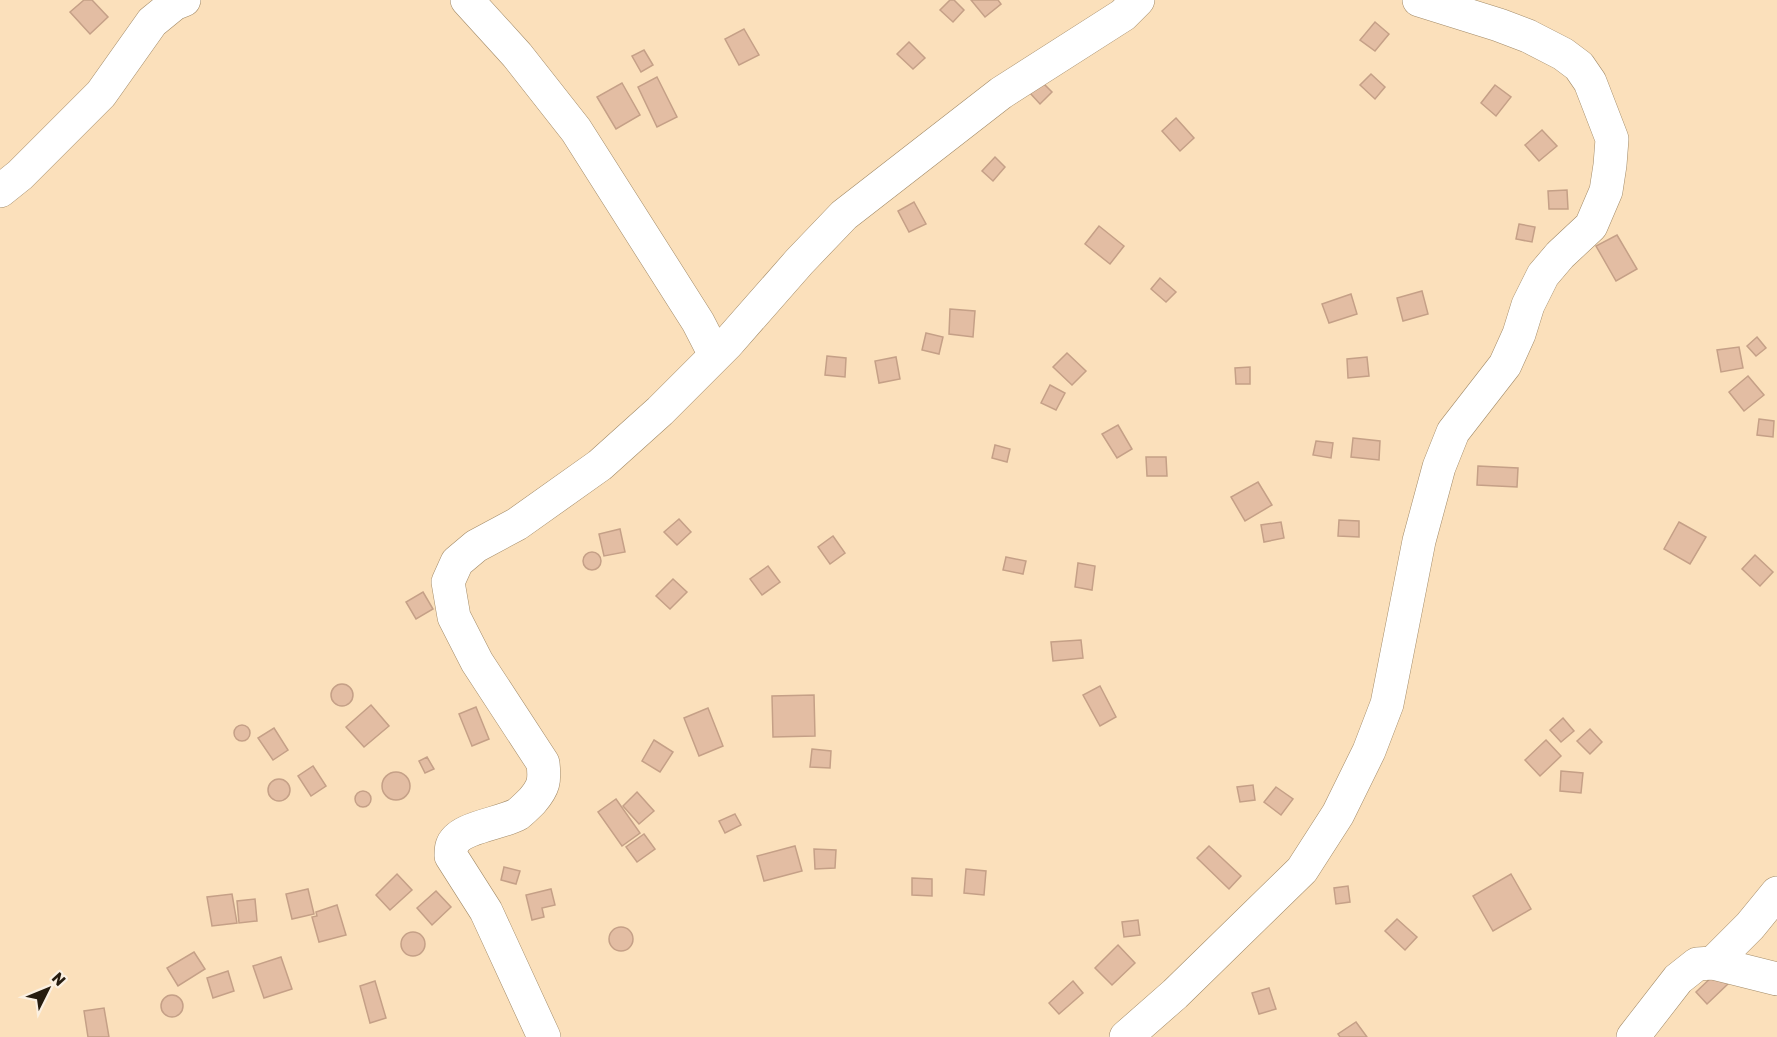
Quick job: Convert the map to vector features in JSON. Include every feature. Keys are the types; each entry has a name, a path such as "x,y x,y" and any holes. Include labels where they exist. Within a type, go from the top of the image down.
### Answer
{"street":[{"path":"0,190 20,175 101,94 152,22 174,4 184,0"},
{"path":"467,0 517,55 576,130 698,322 715,355"},
{"path":"544,1037 486,911 451,856 452,846 465,832 516,815 541,791 545,779 543,763 477,662 454,617 448,582 457,562 476,546 517,524 600,465 660,411 715,355 844,215 1001,93 1123,15 1138,0"},
{"path":"1126,1037 1175,994 1302,870 1338,814 1369,751 1386,704 1419,541 1438,467 1453,432 1505,365 1519,334 1528,305 1543,275 1560,255 1591,226 1605,192 1612,139 1590,82 1579,66 1563,54 1528,36 1419,0"},
{"path":"1713,963 1750,926 1777,893"},
{"path":"1633,1037 1678,979 1697,964 1713,963 1777,979"}],"building":[{"path":"84,0 92,0 108,17 90,34 70,12"},
{"path":"950,0 954,0 964,10 953,22 940,10"},
{"path":"971,0 998,0 1001,4 985,17"},
{"path":"1375,22 1389,34 1375,51 1360,40"},
{"path":"744,29 759,55 739,65 725,39"},
{"path":"909,42 925,58 913,69 897,54"},
{"path":"644,50 653,65 641,72 632,56"},
{"path":"1371,74 1385,87 1375,99 1360,85"},
{"path":"657,77 677,117 657,127 638,87"},
{"path":"1042,82 1052,92 1040,104 1030,93"},
{"path":"622,83 640,115 616,129 597,97"},
{"path":"1495,85 1511,97 1496,116 1481,103"},
{"path":"1176,118 1194,138 1180,151 1162,131"},
{"path":"1542,130 1557,146 1539,161 1525,145"},
{"path":"995,157 1005,167 993,181 982,171"},
{"path":"1567,190 1568,209 1549,209 1548,191"},
{"path":"914,202 926,224 909,232 898,211"},
{"path":"1519,224 1535,227 1532,242 1516,239"},
{"path":"1099,226 1124,246 1110,264 1085,244"},
{"path":"1617,235 1637,269 1616,281 1596,246"},
{"path":"1160,278 1176,292 1166,302 1151,289"},
{"path":"1422,291 1428,314 1403,321 1397,298"},
{"path":"1351,294 1357,314 1329,323 1322,304"},
{"path":"950,309 975,311 973,337 949,334"},
{"path":"926,333 943,337 939,354 922,350"},
{"path":"1757,337 1766,348 1756,356 1747,346"},
{"path":"1739,347 1743,368 1721,372 1717,350"},
{"path":"1067,353 1086,371 1072,385 1053,367"},
{"path":"827,356 846,358 845,377 825,375"},
{"path":"896,357 900,379 879,383 875,361"},
{"path":"1367,357 1369,376 1348,378 1347,359"},
{"path":"1250,367 1250,384 1236,384 1235,368"},
{"path":"1748,376 1764,395 1744,411 1729,392"},
{"path":"1050,385 1065,393 1056,410 1041,403"},
{"path":"1759,419 1774,421 1773,437 1757,435"},
{"path":"1118,425 1132,449 1117,458 1102,434"},
{"path":"1353,438 1380,441 1379,460 1351,457"},
{"path":"1316,441 1333,443 1331,458 1313,455"},
{"path":"995,445 1010,449 1007,462 992,458"},
{"path":"1146,457 1166,457 1167,476 1147,476"},
{"path":"1478,466 1518,468 1517,487 1477,485"},
{"path":"1258,482 1272,505 1245,521 1231,497"},
{"path":"679,519 691,532 677,545 664,532"},
{"path":"1339,520 1359,521 1359,537 1338,536"},
{"path":"1281,522 1284,538 1264,542 1261,525"},
{"path":"1679,522 1706,537 1690,564 1664,549"},
{"path":"620,529 625,552 604,556 599,534"},
{"path":"833,536 845,553 830,564 818,547"},
{"path":"592,552 598,555 601,561 598,567 592,570 586,567 583,561 586,555"},
{"path":"1755,555 1773,572 1760,586 1742,569"},
{"path":"1006,557 1026,561 1023,574 1003,570"},
{"path":"1078,563 1095,566 1092,590 1075,587"},
{"path":"768,566 780,582 762,595 750,579"},
{"path":"673,579 687,592 670,609 656,596"},
{"path":"423,592 433,609 416,619 406,602"},
{"path":"1081,640 1083,658 1053,661 1051,642"},
{"path":"342,684 350,687 353,695 350,703 342,706 334,703 331,695 334,687"},
{"path":"1100,686 1116,717 1100,726 1083,695"},
{"path":"814,695 815,736 773,737 772,696"},
{"path":"371,705 389,726 364,747 346,727"},
{"path":"476,707 489,739 472,746 459,714"},
{"path":"708,708 723,746 699,756 684,718"},
{"path":"1563,718 1574,731 1561,742 1550,730"},
{"path":"239,725 245,725 250,733 248,739 239,741 234,736 234,730"},
{"path":"274,728 288,750 273,760 258,738"},
{"path":"1590,729 1602,742 1590,754 1577,741"},
{"path":"654,740 673,752 660,772 642,761"},
{"path":"1546,740 1561,756 1540,776 1525,760"},
{"path":"812,749 831,751 830,768 810,767"},
{"path":"427,757 434,769 425,773 419,761"},
{"path":"313,766 326,786 311,796 298,776"},
{"path":"1561,771 1583,773 1581,793 1560,791"},
{"path":"396,772 406,776 410,786 406,796 396,800 386,796 382,786 386,776"},
{"path":"279,779 287,782 290,790 287,798 279,801 271,798 268,790 271,782"},
{"path":"1253,785 1255,800 1240,802 1237,787"},
{"path":"1276,787 1293,799 1281,815 1264,802"},
{"path":"360,791 366,791 371,799 369,805 360,807 355,802 355,796"},
{"path":"637,792 654,811 639,824 623,806"},
{"path":"616,799 640,833 622,846 598,812"},
{"path":"735,814 741,825 725,833 719,821"},
{"path":"644,834 655,849 637,862 626,847"},
{"path":"795,846 802,871 764,881 757,856"},
{"path":"1209,846 1241,876 1229,889 1197,858"},
{"path":"814,849 836,850 835,868 815,869"},
{"path":"504,867 520,871 516,884 501,880"},
{"path":"966,869 986,871 984,895 964,893"},
{"path":"397,874 412,890 390,910 376,895"},
{"path":"1511,874 1531,909 1493,931 1473,896"},
{"path":"912,878 932,879 932,896 912,895"},
{"path":"1348,886 1350,902 1336,904 1334,888"},
{"path":"308,889 314,914 292,919 286,894"},
{"path":"551,889 555,905 542,908 544,917 532,920 526,895"},
{"path":"436,891 451,907 432,925 417,908"},
{"path":"232,894 237,923 212,926 207,897"},
{"path":"255,899 257,921 239,923 237,901"},
{"path":"337,905 346,935 319,942 312,917 317,916 316,912"},
{"path":"1397,919 1417,937 1405,950 1385,931"},
{"path":"1138,920 1140,935 1124,937 1122,922"},
{"path":"621,927 630,930 633,939 630,948 621,951 612,948 609,939 612,930"},
{"path":"413,932 421,936 425,944 421,952 413,956 405,952 401,944 405,936"},
{"path":"1118,945 1135,963 1112,985 1095,968"},
{"path":"194,952 205,969 178,986 167,968"},
{"path":"281,957 292,989 264,998 253,966"},
{"path":"228,971 234,991 213,998 207,978"},
{"path":"1718,971 1729,983 1707,1004 1696,992"},
{"path":"375,981 386,1018 370,1023 360,986"},
{"path":"1073,981 1083,993 1059,1014 1049,1003"},
{"path":"1269,988 1276,1009 1259,1014 1252,993"},
{"path":"172,995 180,998 183,1006 180,1014 172,1017 164,1014 161,1006 164,998"},
{"path":"104,1008 109,1037 88,1037 84,1011"},
{"path":"1356,1022 1367,1037 1340,1037 1338,1034"}]}
